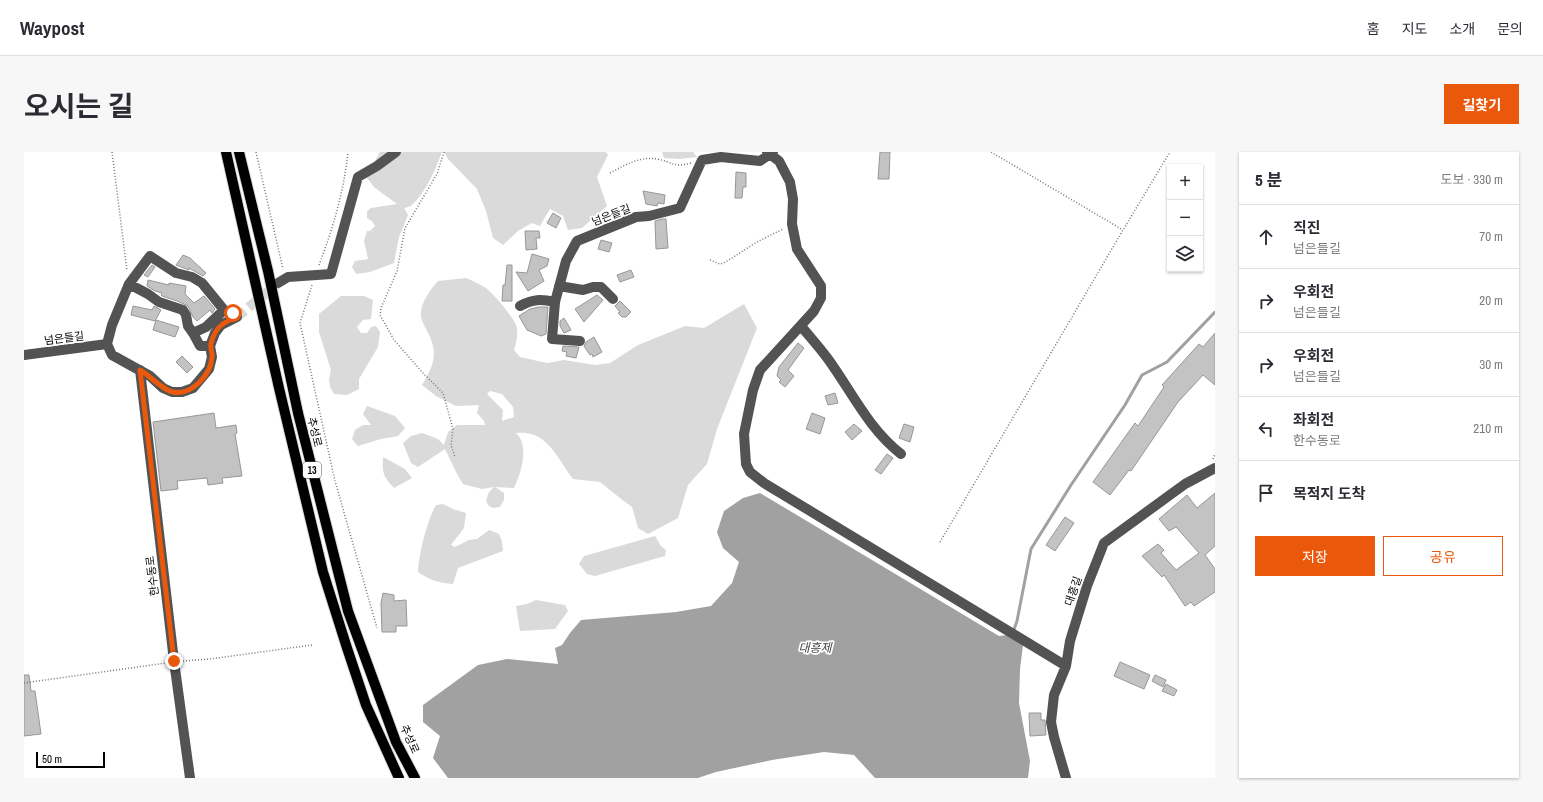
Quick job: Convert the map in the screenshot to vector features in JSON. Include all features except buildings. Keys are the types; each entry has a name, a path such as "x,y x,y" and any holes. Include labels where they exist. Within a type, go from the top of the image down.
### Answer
{"main road":[{"name":"13","path":"226,152 277,380 324,572 366,705 399,778"},
{"name":"추성로","path":"239,152 268,271 298,413 348,611 396,742 415,778"},
{"path":"366,705 393,778"},
{"path":"392,732 420,778"}],"street":[{"path":"278,283 288,277 331,274 358,177 377,166 396,152"},
{"path":"702,160 722,157 760,161 770,153 779,161 790,182 793,199 792,226 797,249 821,286 822,298 814,311 760,370 753,390 744,434 746,464 750,472 764,483 1066,666"},
{"name":"넘은들길","path":"580,341 552,339 555,302 559,286 566,261 577,241 636,217 649,216 680,208 702,160"},
{"path":"150,256 176,273 192,277 202,283 224,310 233,313 237,317 221,325 215,333 210,346 212,357 209,369 196,386 188,390 172,392 163,388 150,376 112,355 107,344 112,325 129,284 150,256"},
{"path":"129,284 148,294 158,302 183,310 186,315 188,326 200,346 210,346"},
{"path":"559,286 583,290 601,287 613,299"},
{"path":"520,306 541,299 555,302"},
{"path":"193,334 206,327 224,310"},
{"path":"801,326 828,359 860,410 889,445 901,454"},
{"name":"넘은들길","path":"24,355 107,344"},
{"name":"한수동로","path":"140,370 174,661 190,778"},
{"name":"대흥길","path":"1066,778 1051,722 1054,695 1066,666 1070,641 1087,586 1104,543 1185,484 1215,468"}],"path":[{"path":"112,152 129,284"},
{"path":"256,152 283,269 288,277"},
{"path":"348,152 346,175 338,208 300,323 335,481 377,628"},
{"path":"444,152 437,174 404,228 398,270 383,303 380,315 394,340 443,393 453,429 451,445 455,457"},
{"path":"991,152 1123,230"},
{"path":"940,542 1170,152"},
{"path":"610,173 631,162 639,160 657,159 680,166 702,160"},
{"path":"710,260 724,264 757,242 792,226"}],"shaded area":[{"path":"380,152 442,152 422,193 411,206 404,208 408,215 399,237 394,263 370,272 356,274 352,267 355,261 368,259 364,241 367,231 370,231 375,226 372,221 367,218 367,211 371,208 397,204 375,188 366,177"},
{"path":"444,152 606,152 608,155 597,177 607,206 582,228 568,230 563,216 550,209 540,226 532,223 518,231 503,245 493,238 486,211 477,189 448,159"},
{"path":"662,152 693,152 697,157 679,159 664,158"},
{"path":"466,278 486,288 504,307 517,328 514,350 520,357 547,363 564,360 595,365 610,363 638,345 685,326 704,328 744,304 757,328 717,429 707,464 688,485 678,518 648,534 638,528 632,507 600,482 573,479 556,454 543,440 527,433 516,433 523,445 523,460 514,488 495,487 504,493 504,500 500,507 493,508 489,506 486,501 489,492 494,487 482,489 463,484 445,449 418,467 411,463 403,443 411,436 422,433 438,439 444,445 448,432 457,425 485,425 484,421 477,413 479,405 456,406 436,396 422,385 430,371 434,359 434,352 431,339 421,318 421,309 427,296 438,281","holes":["490,391 502,394 513,407 514,417 502,421 503,410 487,394"]},
{"path":"341,296 364,296 373,300 371,319 363,320 357,327 361,333 367,333 371,327 376,326 380,332 378,347 359,379 359,389 347,395 334,394 330,387 329,379 331,370 319,332 319,314"},
{"path":"367,406 395,416 405,428 398,436 381,439 358,446 352,439 355,430 363,425 371,425 363,414"},
{"path":"383,457 405,469 412,478 394,488 384,474"},
{"path":"443,504 466,513 464,528 451,545 455,547 469,540 477,539 489,530 499,534 502,541 503,551 458,568 453,584 434,581 418,572 427,528 436,505"},
{"path":"655,536 661,546 666,550 665,556 595,576 587,574 579,564 584,556"},
{"path":"536,600 565,605 568,611 555,629 520,631 516,606 527,604"}],"water":[{"name":"대흥제","path":"760,493 999,636 1007,635 1023,645 1020,669 1019,703 1030,761 1028,778 875,778 854,755 824,752 772,760 716,772 698,778 448,778 433,758 440,736 423,722 423,705 478,665 507,659 558,664 555,648 562,645 581,620 676,612 711,606 732,583 739,562 723,548 717,532 724,511 743,498"}],"waterway":[{"path":"1013,632 1017,621 1031,549 1071,485 1125,405 1142,375 1167,362 1215,312"}],"tunnel":[{"path":"237,317 277,284"}],"route":[{"path":"174,661 140,370 150,376 163,388 172,392 182,392 193,388 209,369 212,357 210,346 215,333 221,325 237,317 233,313"}]}
